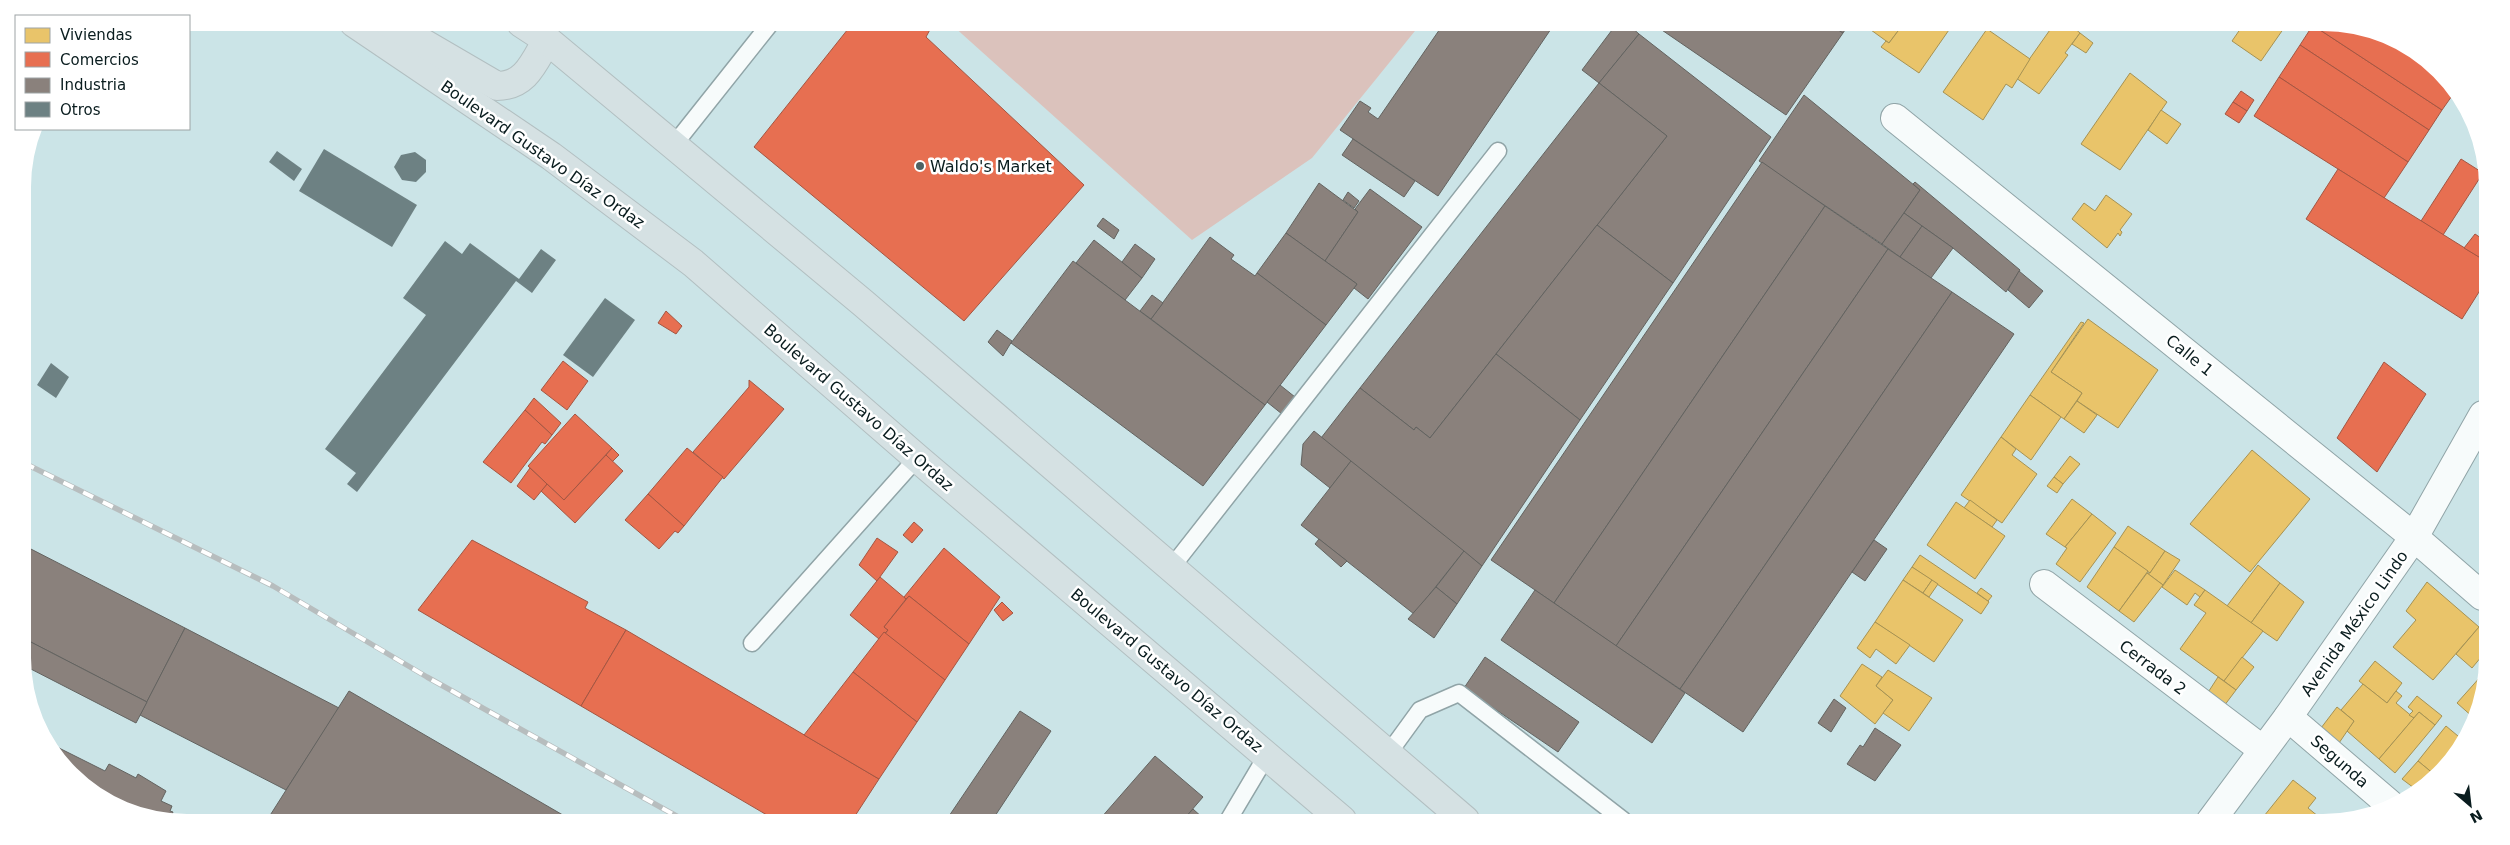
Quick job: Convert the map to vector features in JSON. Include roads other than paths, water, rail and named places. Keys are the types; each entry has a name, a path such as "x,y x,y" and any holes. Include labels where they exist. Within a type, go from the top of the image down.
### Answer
{"main road":[{"name":"Boulevard Gustavo Díaz Ordaz","path":"366,31 552,156 693,263 917,458 1334,813"},
{"path":"403,31 497,86 510,86 527,73 549,32 673,146 863,303 1457,813"}],"street":[{"name":"Calle 1","path":"1895,118 2414,537 2479,593"},
{"name":"Avenida México Lindo","path":"2217,813 2288,717 2414,537 2479,422"},
{"name":"Cerrada 2","path":"2044,584 2263,750"},
{"name":"Segunda","path":"2288,717 2386,800"}],"lane":[{"path":"673,146 764,31"},
{"path":"1171,568 1498,151"},
{"path":"752,643 917,458"},
{"path":"1388,754 1420,710 1460,693 1614,813"},
{"path":"1232,814 1267,755"}],"railway":[{"path":"31,467 273,586 427,677 672,814"}],"place":[{"name":"Waldo's Market","path":"920,166"}]}
